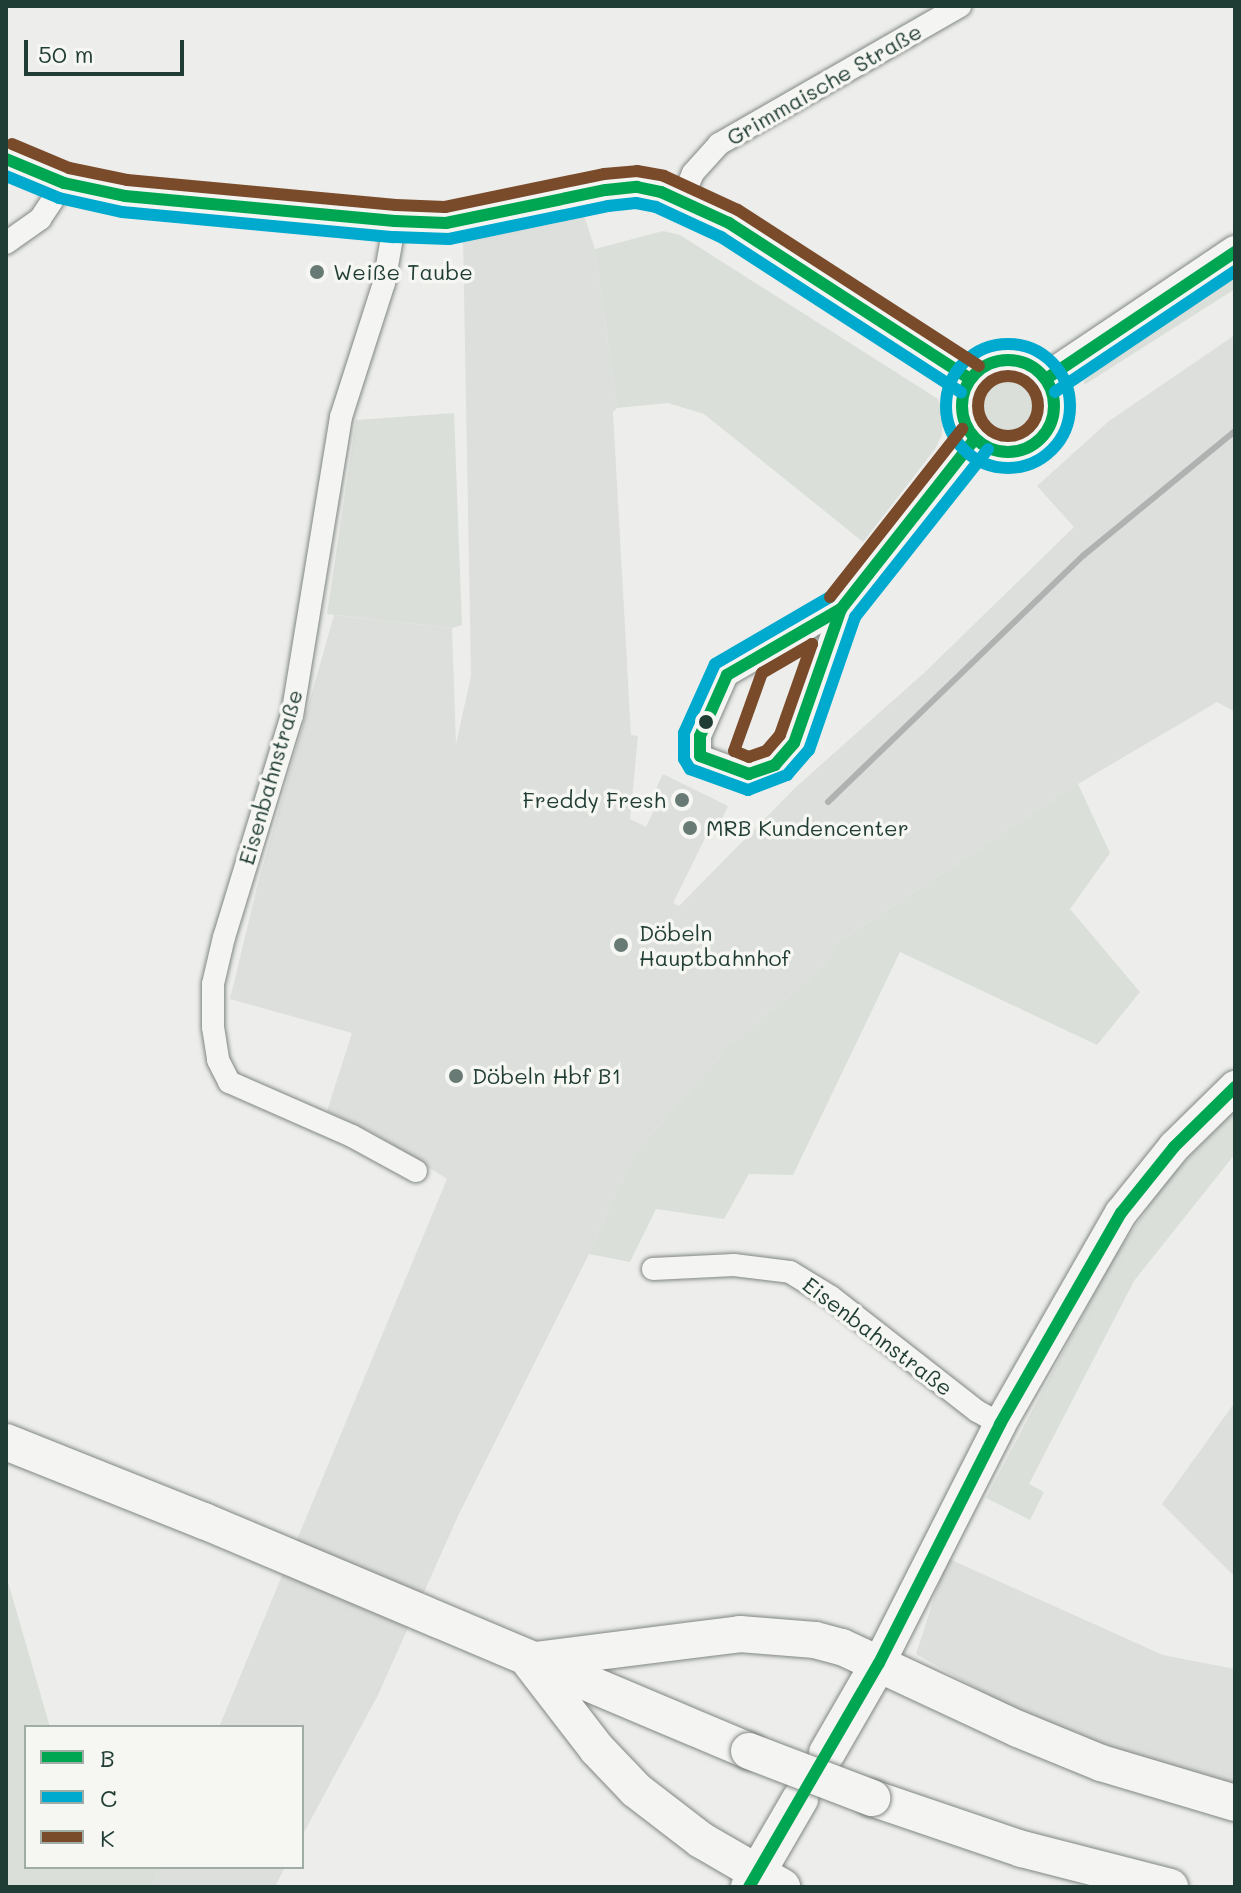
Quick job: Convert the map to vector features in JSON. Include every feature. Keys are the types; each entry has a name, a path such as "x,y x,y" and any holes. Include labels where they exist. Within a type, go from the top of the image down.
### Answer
{"main road":[{"path":"6,159 64,183 125,196 395,221 446,223 637,187 682,199 729,223 970,379"},
{"path":"1046,379 1235,252"},
{"path":"1013,359 1028,364 1046,379 1054,397 1053,416 1037,442 1008,452 993,450 975,439 963,417 961,403 970,379 984,366 1013,359"},
{"path":"827,1753 879,1663 1000,1424 1121,1213 1174,1147 1235,1087"},
{"path":"6,1442 204,1521 749,1751 872,1798 1022,1849 1170,1887"},
{"path":"529,1660 740,1634 815,1640 879,1663 1018,1729 1101,1763 1235,1803"},
{"path":"529,1660 597,1749 636,1790 763,1883 800,1799"}],"street":[{"name":"Grimmaische Straße","path":"682,199 693,173 719,144 960,6"},
{"path":"6,243 40,219 64,183"},
{"name":"Eisenbahnstraße","path":"395,221 384,283 341,417 292,715 224,937 213,984 213,1027 218,1060 229,1082 352,1136 416,1171"},
{"path":"841,609 727,675 700,736 700,756 749,774 775,765 794,743 841,609 975,439"},
{"name":"Eisenbahnstraße","path":"653,1269 734,1265 790,1272 831,1297 977,1411 1000,1424"}],"shaded area":[{"path":"580,203 595,249 617,408 613,412 631,735 638,736 630,819 646,827 662,794 655,791 663,774 728,806 720,823 714,820 673,903 679,906 796,787 924,673 1074,527 1037,486 1109,421 1235,335 1235,712 1217,702 1078,784 837,943 823,967 728,1047 634,1154 589,1254 458,1516 378,1695 304,1832 304,1725 220,1725 447,1179 375,1134 327,1111 352,1033 230,999 258,883 334,615 452,628 456,744 471,676 463,236"},
{"path":"663,231 680,235 938,399 943,413 942,435 935,449 863,542 704,414 668,403 617,408 595,249"},
{"path":"1235,277 1235,289 1084,385 1084,380"},
{"path":"1010,377 1022,379 1031,386 1038,395 1038,419 1031,428 1022,435 1010,437 998,435 989,428 982,419 980,407 982,395 989,386 998,379"},
{"path":"454,413 462,625 452,628 327,614 356,420"},
{"path":"1078,784 1110,853 1070,909 1140,992 1097,1045 900,952 793,1175 749,1174 724,1219 656,1209 630,1262 589,1254 634,1154 728,1047 823,967 837,943"},
{"path":"1235,1110 1235,1154 1134,1281 1029,1484 1044,1492 1030,1520 986,1498 1112,1260 1168,1179"},
{"path":"1235,1402 1235,1577 1162,1504"},
{"path":"947,1558 1163,1655 1235,1669 1235,1794 1049,1730 916,1654"},
{"path":"6,1575 49,1725 24,1725 24,1869 159,1869 151,1887 6,1887"},
{"path":"159,1869 284,1869 275,1887 151,1887"}],"railway":[{"path":"828,802 1084,555 1235,431"}],"transit line":[{"name":"K","path":"12,144 69,168 127,180 396,205 445,207 604,174 637,171 664,176 738,210 979,366"},
{"name":"B","path":"6,159 64,183 125,196 395,221 446,223 606,190 637,187 661,192 729,223 970,379"},
{"name":"C","path":"6,176 59,198 122,212 394,237 449,239 608,206 636,203 656,207 721,237 961,392"},
{"name":"B","path":"1046,379 1235,252"},
{"name":"C","path":"1055,392 1235,271"},
{"name":"C","path":"1008,344 1032,349 1052,362 1065,382 1070,406 1065,430 1052,450 1032,463 1008,468 984,463 964,450 951,430 946,406 951,382 964,362 984,349 1008,344"},
{"name":"B","path":"1008,360 1026,363 1041,373 1051,388 1054,406 1051,424 1041,439 1026,449 1008,452 990,449 975,439 965,424 962,406 965,388 975,373 990,363 1008,360"},
{"name":"K","path":"1008,376 1020,378 1029,385 1036,394 1038,406 1036,418 1029,427 1020,434 1008,436 996,434 987,427 980,418 978,406 980,394 987,385 996,378 1008,376"},
{"name":"K","path":"830,597 962,429"},
{"name":"B","path":"841,609 975,439"},
{"name":"C","path":"830,597 715,664 684,733 684,759 690,769 748,790 787,775 809,750 855,617 988,449"},
{"name":"B","path":"841,609 794,743 775,765 749,774 700,756 700,736 727,675 841,609"},
{"name":"K","path":"812,644 780,735 766,751 749,757 734,751 762,673 812,644"},
{"name":"B","path":"749,1887 879,1663 1000,1424 1121,1213 1174,1147 1235,1087"}],"place":[{"name":"Weiße Taube","path":"317,272"},
{"name":"Freddy Fresh","path":"682,800"},
{"name":"MRB Kundencenter","path":"690,828"},
{"name":"Döbeln Hauptbahnhof","path":"621,945"},
{"name":"Döbeln Hbf B1","path":"456,1076"}]}
